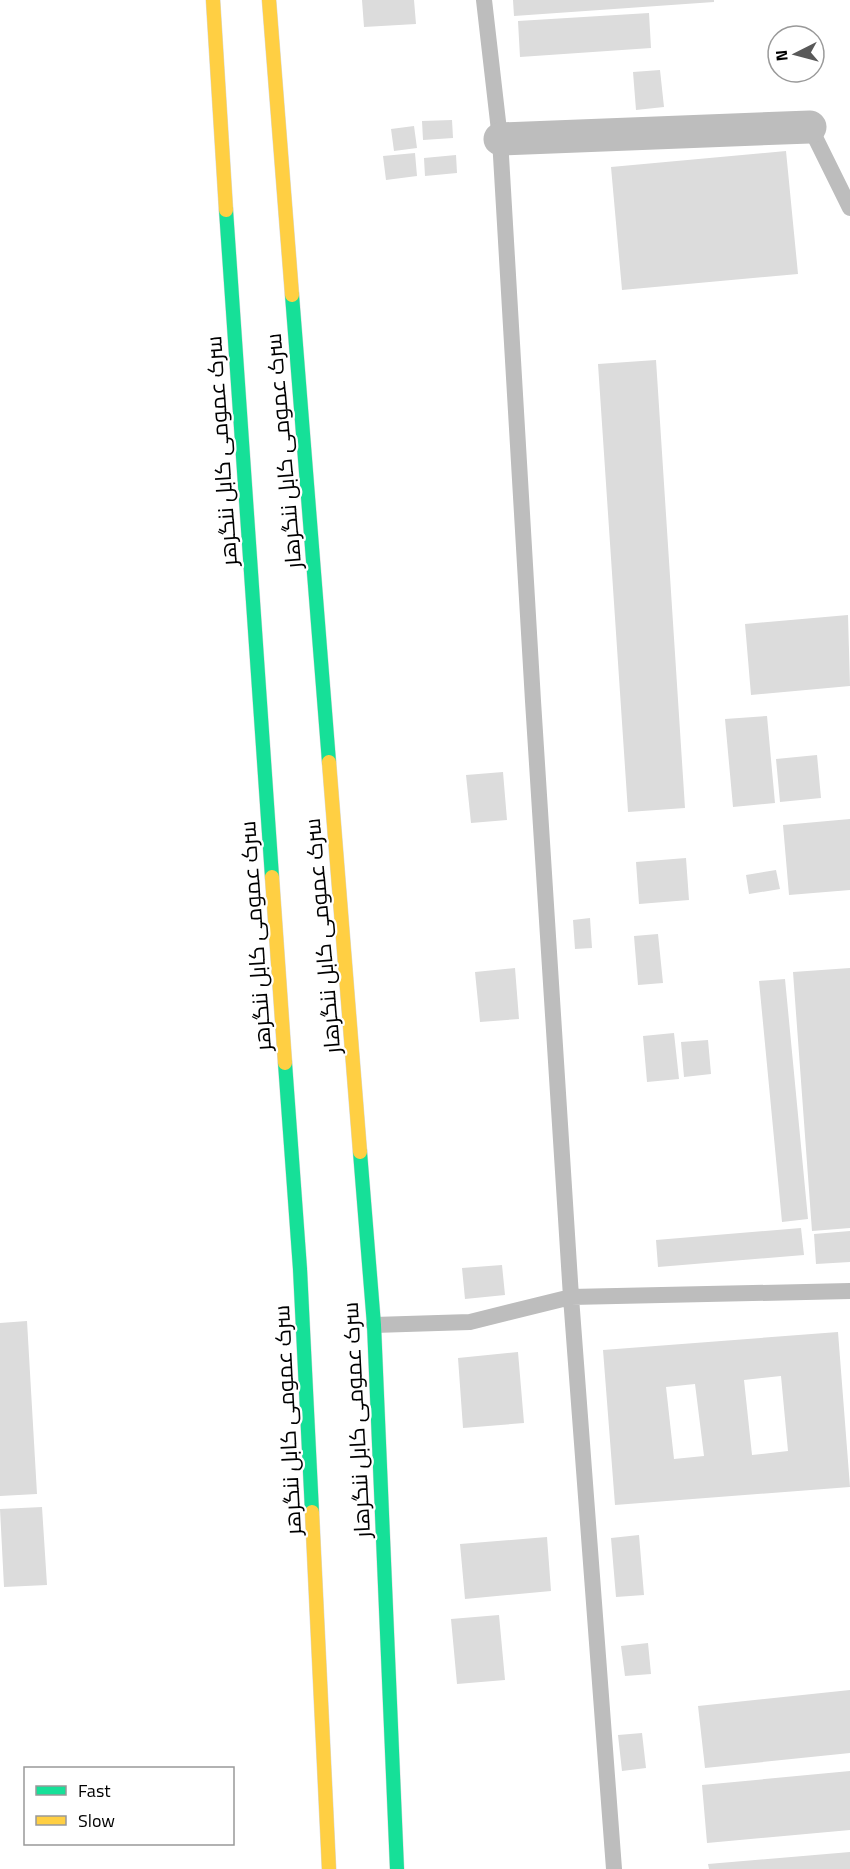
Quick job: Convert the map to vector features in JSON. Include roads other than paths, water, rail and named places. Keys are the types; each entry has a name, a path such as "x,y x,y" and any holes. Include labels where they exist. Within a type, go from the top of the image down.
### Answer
{"highway":[{"name":"سرک عمومی کابل ننگرهر","path":"213,0 300,1269 329,1869"},
{"name":"سرک عمومی کابل ننگرهار","path":"269,0 374,1325 397,1869"}],"street":[{"path":"500,139 810,127"}],"lane":[{"path":"484,0 500,139 531,677 571,1298 614,1869"},
{"path":"810,127 850,208"},
{"path":"374,1325 470,1322 571,1298 850,1291"}]}
